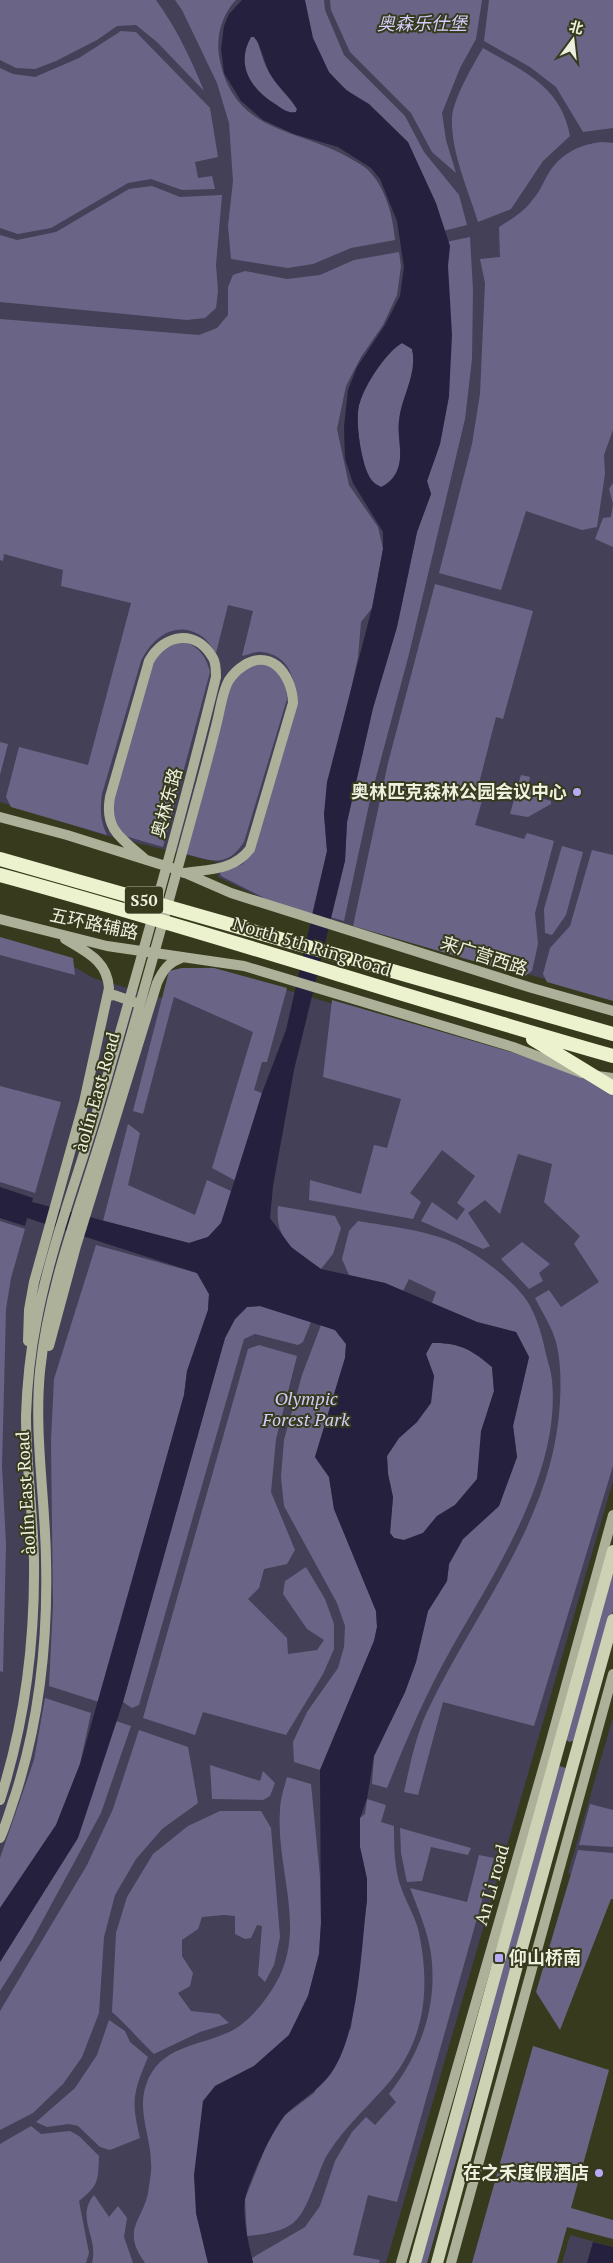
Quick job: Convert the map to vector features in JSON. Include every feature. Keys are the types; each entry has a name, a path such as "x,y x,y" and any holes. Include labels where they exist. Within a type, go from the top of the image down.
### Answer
{"highway":[{"name":"North 5th Ring Road","path":"0,858 613,1034"},
{"name":"North 5th Ring Road","path":"0,875 136,912 502,1025 613,1056"},
{"path":"502,1025 526,1035 613,1088"}],"main road":[{"name":"奥林东路","path":"66,1246 96,1114 194,764 216,676 214,659 199,642 185,637 175,638 162,644 149,661 108,812 111,825 117,834 144,859"},
{"name":"àolín East Road","path":"0,1838 22,1775 35,1718 43,1662 46,1559 39,1418 40,1372 54,1330 66,1246 108,1116 205,772 227,683 240,668 254,661 265,660 278,666 286,675 293,687 294,703 250,849 241,860 222,868 184,872"},
{"name":"来广营西路","path":"0,817 184,872 232,894 295,914 345,928 532,988 613,1011"},
{"name":"五环路辅路","path":"0,920 106,946 244,966 513,1047 574,1072 613,1078"},
{"path":"29,1372 29,1310 46,1236 84,1102 108,996 108,976 97,960 58,934"},
{"path":"29,1372 36,1322 66,1246 85,1214 148,1016 156,983 163,970 172,962 182,958"},
{"path":"108,996 114,995 141,1005 148,1016"},
{"name":"àolín East Road","path":"0,1800 10,1771 23,1716 30,1660 34,1560 26,1416 29,1372"},
{"name":"An Li road","path":"401,2263 549,1748 613,1515"},
{"name":"An Li road","path":"415,2263 613,1551"},
{"path":"437,2263 523,1943 613,1620"},
{"path":"451,2263 613,1674"}],"green space":[{"name":"奥森乐仕堡","path":"0,0 613,0 613,998 272,903 218,877 217,862 104,835 0,802"},
{"path":"0,0 156,0 183,44 204,91 157,42 136,25 117,26 97,40 56,61 35,69 16,68 0,60"},
{"path":"175,0 236,0 227,12 221,26 218,48 227,82 238,101 271,126 333,149 366,169 380,185 388,203 395,240 351,248 313,264 288,268 231,259 228,226 233,181 229,123 217,83 182,10"},
{"path":"303,0 324,0 325,10 344,55 405,116 424,152 459,195 467,225 439,232 369,109 326,72 312,41"},
{"name":"奥森乐仕堡","path":"330,0 482,0 476,39 460,68 442,113 446,140 456,173 432,152 411,113 350,52 331,10"},
{"path":"489,0 613,0 613,128 583,132 556,87 530,67 484,41"},
{"path":"121,31 136,32 210,108 218,157 195,162 198,178 212,176 215,189 182,190 151,179 128,183 51,228 18,234 0,228 0,68 13,74 35,77 79,58"},
{"path":"251,37 257,39 269,72 294,104 297,109 296,112 287,111 266,98 253,84 245,67 246,47"},
{"path":"483,48 526,73 549,92 558,104 570,136 543,161 511,209 478,222 457,158 452,131 452,118 456,101"},
{"path":"602,142 613,143 613,430 604,455 605,474 597,527 582,530 526,511 501,590 439,573 472,444 480,394 485,283 480,259 500,257 499,227 527,207 560,159 579,147"},
{"path":"152,186 180,197 222,195 216,265 218,291 216,308 205,318 187,320 0,302 0,235 17,240 56,232 129,189"},
{"path":"470,237 473,290 472,359 465,419 409,654 370,800 344,921 330,917 345,860 347,822 373,708 397,627 417,532 431,494 427,481 440,444 449,396 446,242"},
{"path":"399,252 401,266 397,295 383,325 361,357 346,386 337,429 349,485 378,527 383,549 372,608 361,622 358,657 324,814 327,851 312,914 272,902 221,876 220,872 243,864 254,847 296,704 293,678 290,670 279,658 272,654 260,652 242,656 253,611 228,605 216,653 204,638 194,632 184,630 175,630 167,633 152,644 146,652 141,661 102,794 101,815 107,835 11,807 6,797 19,747 88,765 131,603 61,586 63,570 4,554 3,561 0,560 0,319 199,335 217,328 228,315 228,287 233,275 245,271 287,279 320,275 354,260"},
{"path":"402,343 412,349 413,367 400,412 400,459 394,476 381,487 372,480 365,467 359,438 358,409 371,378 389,354"},
{"path":"613,483 613,504 609,489"},
{"path":"613,504 613,547 595,539 603,518 611,517"},
{"path":"435,584 533,611 503,719 496,717 475,799 482,801 475,825 524,839 527,833 554,841 535,913 538,944 532,971 525,976 353,926 388,763"},
{"path":"185,641 202,654 210,672 163,847 125,836 117,829 111,806 150,667 164,647"},
{"path":"261,663 273,668 281,676 287,692 287,699 244,842 238,850 225,859 211,860 186,854 231,682 241,671"},
{"path":"0,742 8,744 0,775"},
{"path":"521,775 530,777 528,786 539,789 537,797 551,801 551,804 528,817 510,814"},
{"path":"562,846 583,852 566,915 552,935 545,933 544,909"},
{"path":"592,850 613,855 613,1001 547,982 543,974 550,948 570,926"},
{"path":"0,937 73,958 75,975 0,955"},
{"name":"Olympic Forest Park","path":"0,940 55,955 93,978 162,998 216,969 613,1087 613,1481 386,2263 0,2263"},
{"path":"182,968 214,968 287,988 267,1062 262,1062 254,1090 262,1093 236,1181 212,1168 253,1032 174,997 143,1114 133,1111 169,971"},
{"path":"332,1000 511,1052 589,1078 613,1095 613,1466 534,1726 443,1702 418,1795 404,1792 419,1732 446,1674 509,1563 528,1525 543,1486 555,1445 560,1402 559,1357 552,1331 535,1298 549,1290 561,1307 599,1282 574,1244 580,1236 544,1202 552,1164 518,1154 500,1214 485,1200 468,1213 490,1246 483,1249 421,1221 432,1202 457,1220 465,1209 457,1203 475,1176 442,1150 410,1193 421,1202 413,1219 309,1200 310,1180 361,1194 374,1145 387,1148 401,1099 323,1077"},
{"path":"0,1086 61,1102 35,1193 0,1182"},
{"path":"128,1124 140,1133 128,1185 195,1215 207,1180 233,1192 221,1223 208,1237 189,1243 103,1221"},
{"path":"278,1206 335,1216 341,1228 333,1254 321,1269 295,1251 283,1236 278,1218"},
{"path":"0,1221 25,1229 11,1278 6,1309 2,1466 6,1544 3,1672 0,1671"},
{"path":"358,1221 447,1239 466,1249 497,1270 516,1287 532,1309 541,1333 552,1380 552,1415 546,1451 521,1522 486,1589 432,1684 387,1788 372,1784 374,1756 405,1692 416,1662 428,1611 447,1581 449,1564 463,1539 499,1506 517,1457 513,1426 529,1357 516,1332 477,1322 432,1303 436,1292 409,1279 403,1291 385,1283 349,1275 342,1259 349,1231"},
{"path":"522,1242 550,1264 539,1273 543,1281 529,1289 501,1259"},
{"path":"96,1245 197,1273 209,1294 208,1310 187,1371 184,1395 99,1702 49,1686 53,1606 51,1441 54,1379"},
{"path":"260,1306 311,1322 303,1342 298,1345 255,1334 244,1339 139,1705 132,1708 123,1702 225,1338 235,1319 247,1307"},
{"path":"321,1325 335,1330 346,1344 345,1358 315,1457 329,1477 334,1509 376,1611 377,1627 374,1641 320,1770 294,1762 293,1742 307,1712 338,1668 344,1647 345,1626 337,1603 284,1506 281,1477 284,1440 302,1375"},
{"path":"432,1343 450,1344 465,1348 485,1361 492,1367 494,1391 488,1410 477,1479 455,1505 437,1516 423,1533 404,1540 394,1538 390,1533 393,1497 388,1474 387,1456 399,1438 417,1422 434,1376 426,1354"},
{"path":"259,1345 297,1356 276,1439 271,1492 295,1550 287,1564 264,1569 259,1588 248,1599 287,1638 288,1654 317,1650 324,1640 307,1629 283,1594 285,1581 306,1567 325,1599 334,1624 334,1649 323,1674 286,1735 203,1712 195,1735 143,1718 248,1349"},
{"path":"613,1567 613,1611 577,1740 569,1742 566,1739"},
{"path":"45,1698 91,1713 80,1764 56,1825 0,1908 0,1858 34,1760"},
{"path":"613,1717 613,1886 568,1873"},
{"path":"116,1721 131,1726 101,1813 32,1940 0,1991 0,1962 77,1838"},
{"path":"139,1730 188,1747 198,1803 162,1829 136,1859 115,1895 104,1937 99,2013 82,2057 63,2084 33,2113 0,2130 0,2011 87,1865 113,1809"},
{"path":"210,1765 260,1781 263,1771 275,1783 270,1796 263,1800 212,1799"},
{"path":"559,1766 566,1768 566,1773 427,2263 416,2263"},
{"path":"287,1777 311,1784 320,1877 321,1923 319,1954 308,1996 289,2035 254,2066 215,2086 196,2213 208,2263 145,2263 134,2241 134,2232 147,2198 151,2172 143,2105 146,2085 161,2061 172,2054 223,2035 242,2024 263,2002 275,1985 283,1968 290,1930 281,1850 280,1811 281,1798"},
{"path":"367,1799 386,1805 381,1822 394,1826 394,1851 397,1875 419,1933 424,1972 424,1991 418,2028 412,2046 391,2080 343,2133 327,2155 301,2214 287,2227 264,2234 247,2236 245,2199 268,2141 285,2115 314,2093 351,2028 367,1900 367,1879 360,1847 360,1818 365,1814"},
{"path":"590,1804 613,1810 613,1847 579,1845"},
{"path":"220,1811 261,1811 271,1828 280,1937 274,1965 265,1982 258,1975 262,1926 257,1925 251,1938 245,1939 235,1934 235,1916 202,1917 198,1929 182,1940 182,1956 193,1973 190,1986 178,1993 191,2011 219,2014 229,2023 200,2032 154,2054 112,2012 116,1933 127,1897 153,1854 188,1826"},
{"path":"400,1828 471,1848 468,1855 431,1847 422,1881 407,1882 401,1853"},
{"path":"578,1850 613,1853 613,1899 611,1899 560,2030 536,1992"},
{"path":"479,1855 494,1858 397,2202 368,2195 353,2255 380,2260 379,2263 253,2263 252,2258 305,2227 320,2206 335,2161 352,2132 366,2117 375,2125 396,2102 389,2094 410,2062 418,2045 425,2028 432,1992 433,1973 430,1946 410,1888 467,1902"},
{"path":"109,2020 125,2031 130,2042 148,2057 135,2097 135,2115 140,2138 110,2150 100,2147 78,2126 69,2124 47,2127 36,2122 75,2088 97,2055"},
{"path":"533,2046 609,2070 571,2208 613,2220 613,2239 567,2227 557,2263 472,2263"},
{"path":"31,2126 41,2134 70,2131 79,2136 99,2156 96,2182 90,2191 79,2201 89,2253 86,2263 0,2263 0,2144"},
{"path":"94,2195 109,2217 118,2206 127,2218 124,2237 133,2263 92,2263 93,2245 87,2212 89,2203"},
{"path":"570,2235 613,2247 613,2263 562,2263"}],"shaded area":[{"path":"242,0 305,0 313,38 329,72 346,90 369,104 408,142 436,203 450,246 448,266 452,335 449,396 440,444 427,481 431,494 417,532 397,627 373,708 347,822 345,861 294,1070 273,1186 270,1218 291,1247 321,1269 385,1283 477,1322 516,1332 529,1357 513,1426 517,1457 499,1506 463,1539 449,1564 447,1581 428,1611 416,1662 405,1692 374,1756 367,1799 360,1818 360,1847 367,1879 367,1900 358,1986 349,2030 335,2067 319,2087 281,2120 262,2155 251,2181 245,2199 244,2214 253,2263 208,2263 196,2213 194,2175 203,2101 215,2086 254,2066 289,2035 308,1996 319,1954 321,1923 320,1770 374,1641 377,1627 376,1611 334,1509 329,1477 315,1457 345,1358 346,1344 335,1330 260,1306 247,1307 235,1319 225,1338 123,1702 78,1838 0,1962 0,1908 56,1825 80,1764 184,1395 187,1371 208,1310 209,1294 197,1273 27,1218 25,1226 0,1218 0,1187 33,1198 32,1202 189,1243 208,1237 221,1223 262,1093 286,1030 327,851 324,814 327,782 372,608 383,549 383,532 353,483 345,459 344,427 348,390 357,367 385,325 400,296 404,267 397,221 380,179 371,168 338,147 294,134 263,120 241,101 224,73 221,49 224,26 229,14","holes":["251,37 254,37 257,41 269,72 294,104 297,109 296,112 287,111 266,98 253,84 245,67 246,47","402,343 412,349 413,367 400,412 399,465 392,478 381,487 372,480 365,467 359,438 358,409 371,378 396,347","432,1343 450,1344 465,1348 492,1367 494,1391 481,1431 477,1479 455,1505 437,1516 423,1533 404,1540 394,1538 390,1533 393,1497 388,1474 387,1456 399,1438 417,1422 431,1403 434,1376 426,1354"]},
{"path":"593,2242 613,2247 613,2263 587,2263"}],"place":[{"name":"奥林匹克森林公园会议中心","path":"577,792"},
{"name":"仰山桥南","path":"499,1958"},
{"name":"在之禾度假酒店","path":"599,2173"}]}
